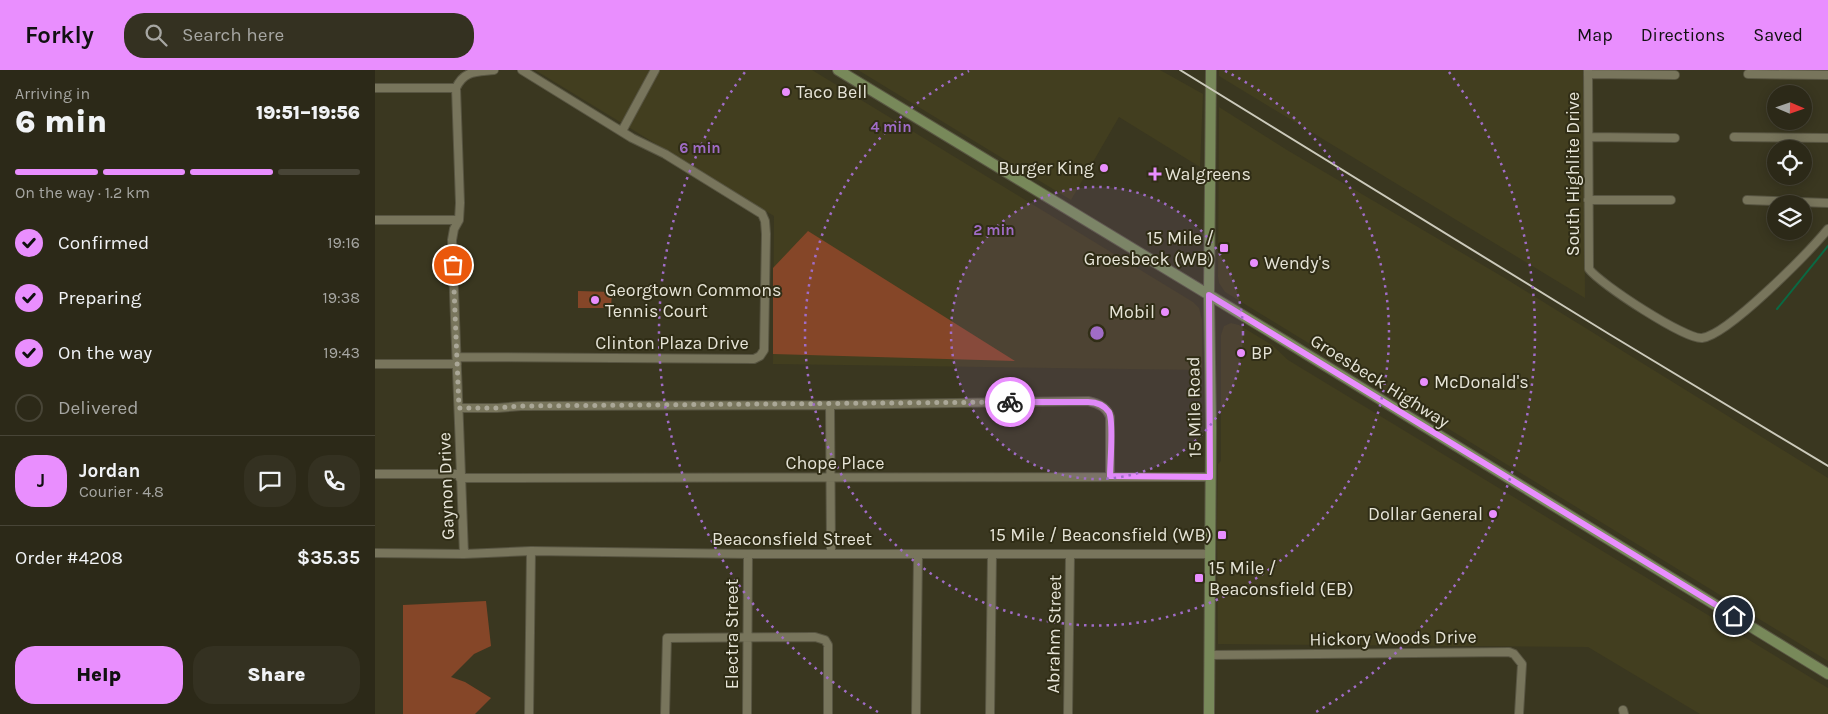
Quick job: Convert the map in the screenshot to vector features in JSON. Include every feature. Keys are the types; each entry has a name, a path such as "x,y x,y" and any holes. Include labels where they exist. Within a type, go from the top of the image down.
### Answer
{"main road":[{"name":"Groesbeck Highway","path":"838,70 1828,674"},
{"name":"15 Mile Road","path":"1209,714 1211,70"}],"street":[{"path":"375,88 456,88 459,81 467,74 494,70"},
{"name":"Clinton Plaza Drive","path":"457,360 755,359 760,356 765,346 766,234 765,221 762,214 665,154 622,131 522,70"},
{"path":"622,131 655,70"},
{"path":"1588,72 1675,75"},
{"name":"South Highlite Drive","path":"1588,72 1587,258 1589,269 1593,275 1642,309 1697,338 1710,336 1735,320 1771,287 1828,229"},
{"path":"1748,74 1828,75"},
{"name":"Gaynon Drive","path":"456,88 459,220 454,229 452,240 464,554"},
{"path":"1589,137 1675,138"},
{"path":"1734,137 1828,138"},
{"path":"1588,200 1671,200"},
{"path":"1747,200 1828,203"},
{"path":"375,220 459,220"},
{"path":"375,364 457,360"},
{"path":"459,408 1094,402 1107,410 1110,417 1110,476"},
{"path":"830,405 831,554"},
{"name":"Chope Place","path":"375,474 829,478 1210,477"},
{"path":"529,714 531,551"},
{"name":"Beaconsfield Street","path":"375,553 464,554 531,551 918,555 1209,554"},
{"name":"Electra Street","path":"747,554 747,714"},
{"path":"991,714 992,554"},
{"path":"916,714 918,555"},
{"name":"Abrahm Street","path":"1068,714 1070,555"},
{"path":"665,714 666,640 669,637 815,637 825,640 828,649 828,714"},
{"name":"Hickory Woods Drive","path":"1210,655 1509,652 1514,654 1522,664 1519,714"}],"shaded area":[{"path":"535,70 812,70 1193,302 1199,308 1202,319 1202,370 773,364 774,216"},
{"path":"858,70 1160,70 1203,94 1200,167 1119,117 1071,200"},
{"path":"1219,70 1584,70 1585,298 1219,76"},
{"path":"1219,107 1287,150 1503,277 1828,478 1828,661 1225,292 1219,283 1218,277"},
{"path":"808,231 1015,361 773,354 773,268"},
{"name":"Georgtown Commons Tennis Court","path":"578,291 612,292 611,308 578,308"},
{"path":"1231,323 1239,325 1272,345 1288,360 1828,688 1828,714 1700,714 1588,647 1218,644 1217,526 1218,464 1221,461 1221,335 1224,326"},
{"path":"486,601 491,646 474,654 451,677 465,682 491,698 475,714 403,714 403,605"}],"waterway":[{"path":"1777,309 1828,246"}],"railway":[{"path":"1180,70 1609,334 1828,466"}],"way so far":[{"path":"453,265 459,408 1010,402"}],"place":[{"name":"Taco Bell","path":"786,92"},
{"name":"Burger King","path":"1104,168"},
{"name":"Walgreens","path":"1155,174"},
{"name":"15 Mile / Groesbeck (WB)","path":"1224,248"},
{"name":"Wendy's","path":"1254,263"},
{"name":"Georgtown Commons Tennis Court","path":"595,300"},
{"name":"Mobil","path":"1165,312"},
{"name":"BP","path":"1241,353"},
{"name":"McDonald's","path":"1424,382"},
{"name":"Dollar General","path":"1493,514"},
{"name":"15 Mile / Beaconsfield (WB)","path":"1222,535"},
{"name":"15 Mile / Beaconsfield (EB)","path":"1199,578"}],"route":[{"path":"1010,402 1094,402 1099,404 1107,410 1111,421 1110,476 1210,477 1209,295 1734,616"}]}
